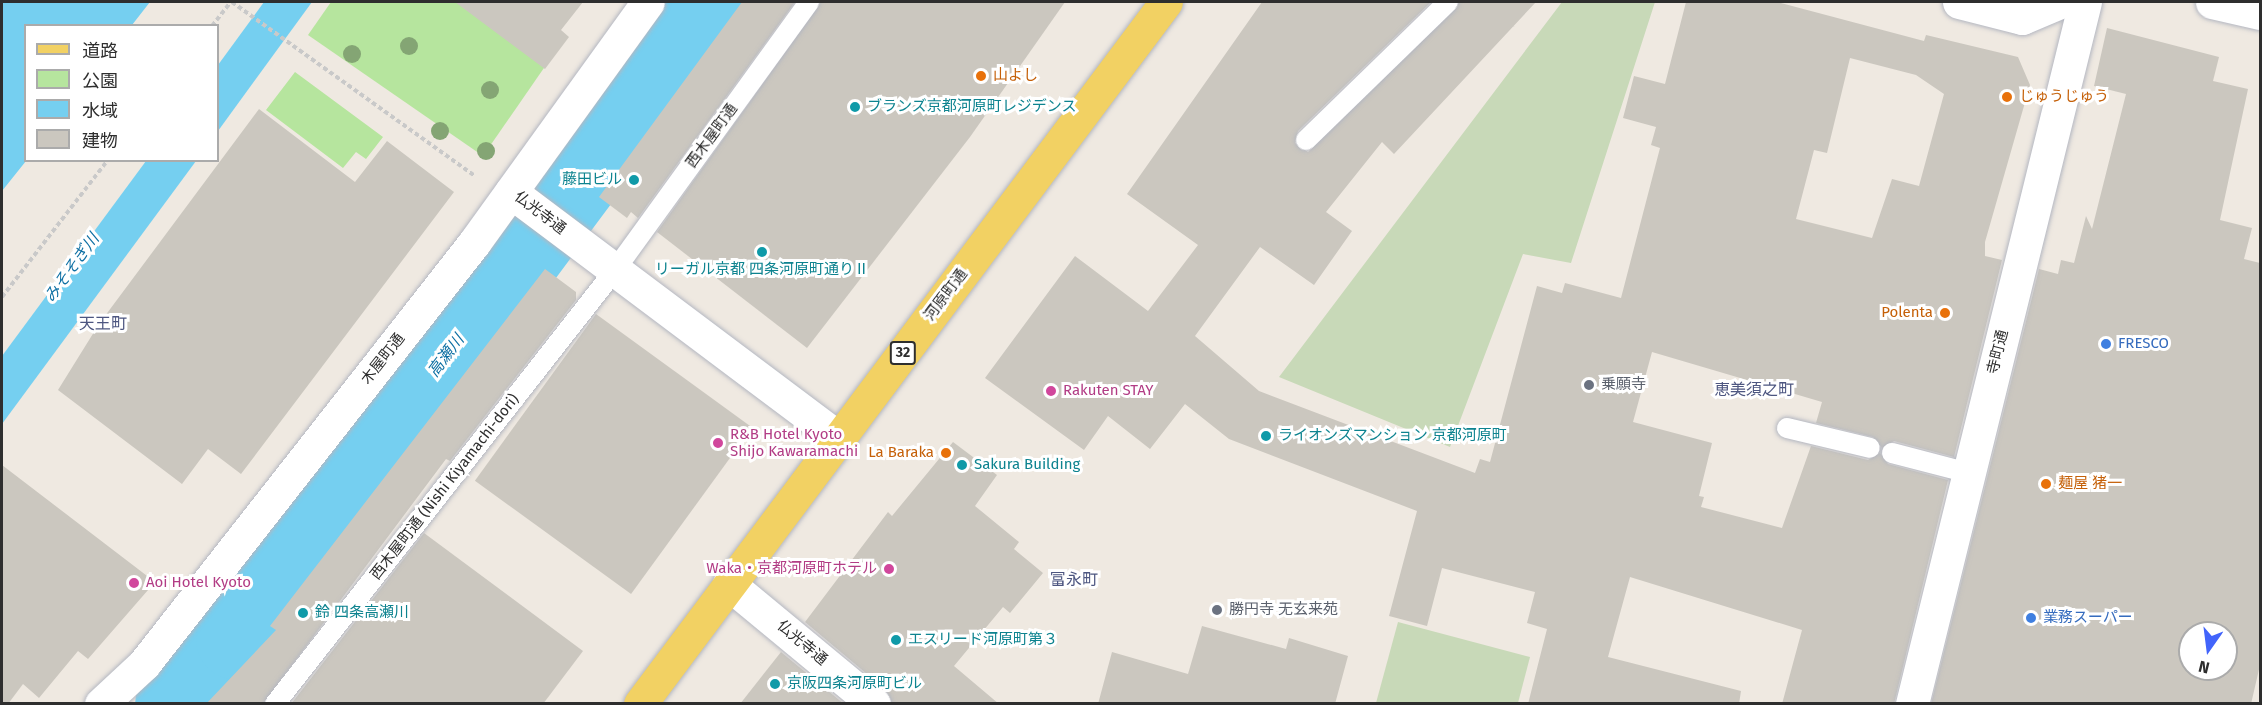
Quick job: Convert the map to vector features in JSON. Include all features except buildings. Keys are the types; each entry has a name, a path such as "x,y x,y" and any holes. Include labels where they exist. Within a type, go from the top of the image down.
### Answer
{"main road":[{"name":"河原町通","path":"640,704 1166,2"}],"street":[{"name":"木屋町通","path":"101,704 144,664 522,200 648,2"},
{"path":"1959,2 2022,18 2060,2"},
{"name":"寺町通","path":"1912,704 2085,2"},
{"path":"2212,2 2260,13"},
{"name":"仏光寺通","path":"522,200 839,438"},
{"name":"仏光寺通","path":"729,584 874,704"}],"lane":[{"name":"西木屋町通","path":"608,265 809,2"},
{"path":"1306,140 1448,2"},
{"name":"西木屋町通 (Nishi Kiyamachi-dori)","path":"275,704 608,265"},
{"path":"1787,428 1870,448"},
{"path":"1892,453 1969,473"}],"path":[{"name":"仏光寺通","path":"231,2 482,180 522,200"},
{"path":"214,24 231,2"},
{"path":"2,297 106,162"}],"green space":[{"path":"331,2 457,2 546,65 483,156 308,35"},
{"path":"1562,2 1655,2 1571,263 1523,254 1450,447 1279,377"},
{"path":"295,72 383,137 366,159 356,152 343,168 266,110"},
{"path":"1398,622 1530,657 1518,703 1376,703"}],"water":[{"path":"2,2 150,2 133,24 24,24 25,162 2,191"},
{"path":"264,2 312,2 219,130 219,64"},
{"name":"みそそぎ川","path":"145,162 195,162 2,424 2,356"}],"waterway":[{"name":"高瀬川","path":"175,704 236,639 710,2"}],"place":[{"name":"山よし","path":"981,76"},
{"name":"じゅうじゅう","path":"2007,97"},
{"name":"ブランズ京都河原町レジデンス","path":"855,107"},
{"name":"藤田ビル","path":"634,180"},
{"name":"リーガル京都 四条河原町通りⅡ","path":"762,252"},
{"name":"Polenta","path":"1945,313"},
{"name":"FRESCO","path":"2106,344"},
{"name":"乗願寺","path":"1589,385"},
{"name":"Rakuten STAY","path":"1051,391"},
{"name":"ライオンズマンション 京都河原町","path":"1266,436"},
{"name":"R&B Hotel Kyoto Shijo Kawaramachi","path":"718,443"},
{"name":"La Baraka","path":"946,453"},
{"name":"Sakura Building","path":"962,465"},
{"name":"麺屋 猪一","path":"2046,484"},
{"name":"Waka・京都河原町ホテル","path":"889,569"},
{"name":"Aoi Hotel Kyoto","path":"134,583"},
{"name":"勝円寺 无玄来苑","path":"1217,610"},
{"name":"鈴 四条高瀬川","path":"303,613"},
{"name":"業務スーパー","path":"2031,618"},
{"name":"エスリード河原町第３","path":"896,640"},
{"name":"京阪四条河原町ビル","path":"775,684"}],"district":[{"name":"天王町","path":"103,324"},
{"name":"恵美須之町","path":"1754,390"},
{"name":"富永町","path":"1074,580"}]}
